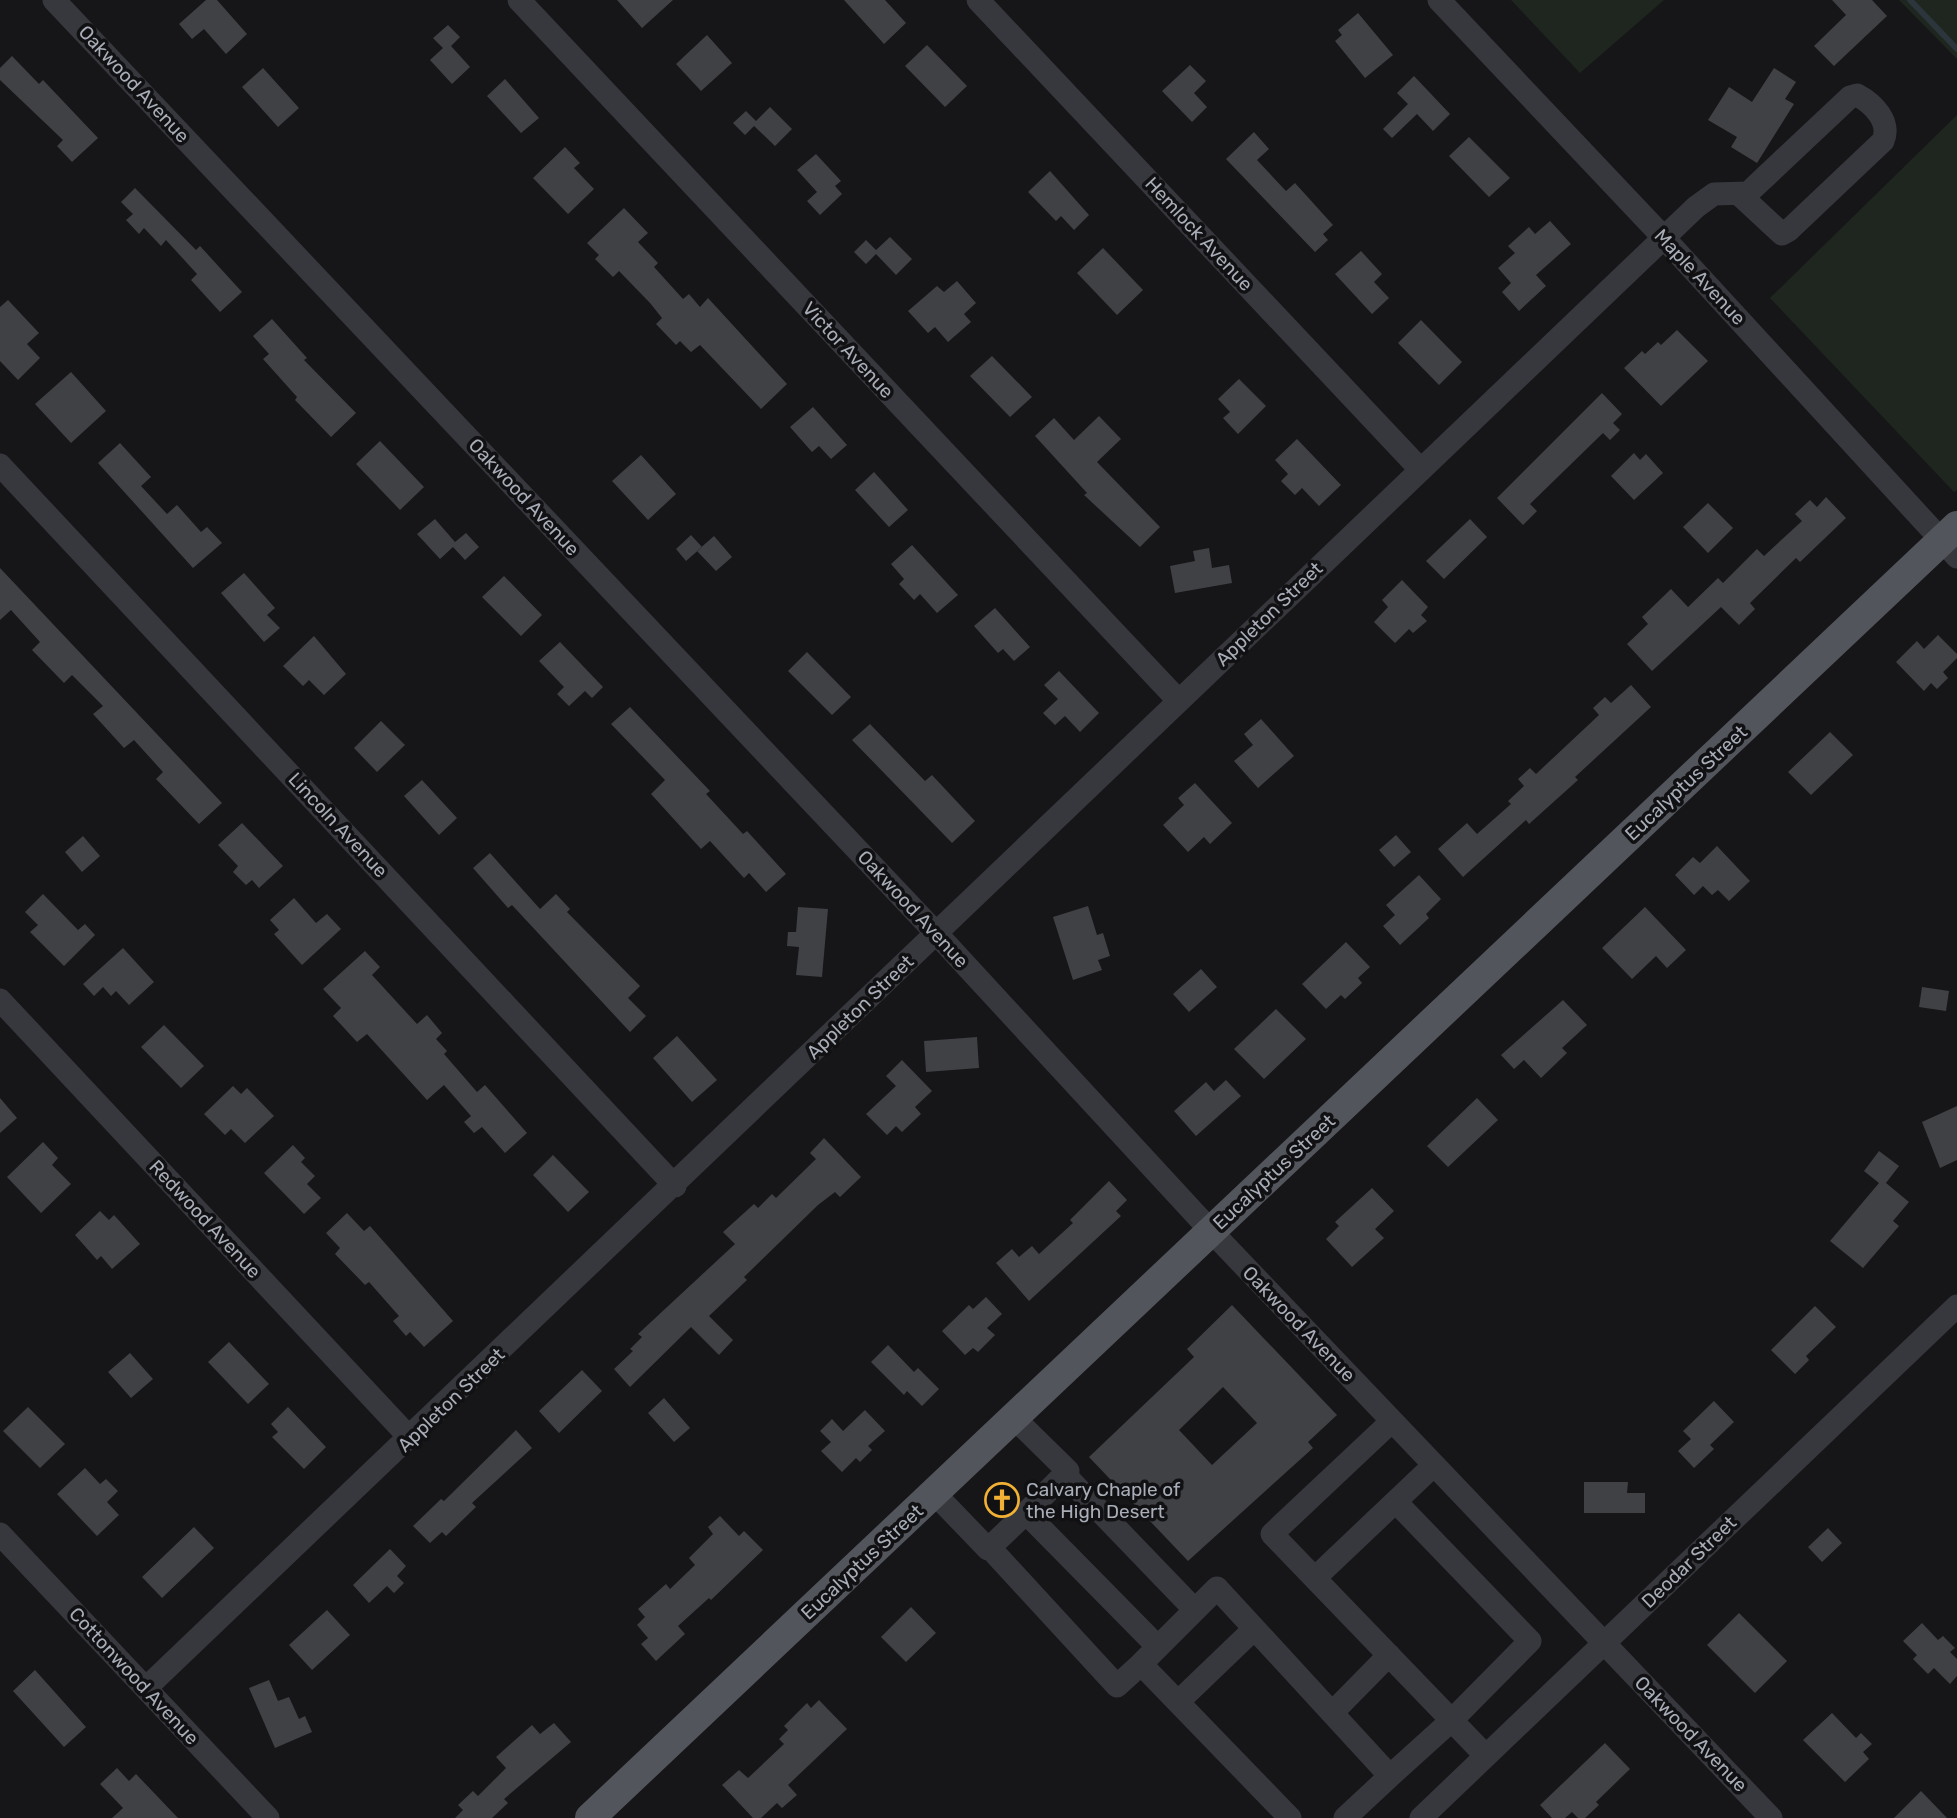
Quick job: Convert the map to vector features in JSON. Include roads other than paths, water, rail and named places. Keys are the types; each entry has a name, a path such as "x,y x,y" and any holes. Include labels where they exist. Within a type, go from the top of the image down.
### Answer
{"main road":[{"name":"Eucalyptus Street","path":"590,1818 1211,1231 1952,542"}],"street":[{"name":"Oakwood Avenue","path":"54,0 936,933 1211,1231 1771,1818"},
{"name":"Victor Avenue","path":"519,0 1178,700"},
{"name":"Hemlock Avenue","path":"978,0 1420,469"},
{"name":"Maple Avenue","path":"1438,0 1952,542"},
{"path":"1857,95 1865,99 1885,122 1887,131 1883,141 1782,234 1774,230 1741,196 1755,188 1850,97 1857,95"},
{"name":"Appleton Street","path":"146,1688 676,1186 1178,700 1696,206 1714,194 1741,196"},
{"name":"Lincoln Avenue","path":"0,465 676,1186"},
{"name":"Redwood Avenue","path":"0,1000 411,1438"},
{"name":"Deodar Street","path":"1420,1818 1957,1306"},
{"path":"989,1547 1068,1471 1014,1418"},
{"path":"1392,1421 1272,1534 1486,1756"},
{"path":"1315,1578 1434,1465"},
{"path":"1065,1475 1195,1610"},
{"path":"934,1493 988,1549 989,1547 1117,1686 1217,1588 1390,1776"},
{"path":"1345,1818 1452,1720 1530,1641 1396,1502"},
{"path":"1026,1513 1158,1647"},
{"name":"Cottonwood Avenue","path":"0,1534 268,1818"},
{"path":"1178,1702 1254,1629"},
{"path":"1332,1713 1389,1655"},
{"path":"1141,1664 1290,1818"}],"waterway":[{"path":"1910,0 1957,49"}],"place":[{"name":"Calvary Chaple of the High Desert","path":"1002,1500"}]}
